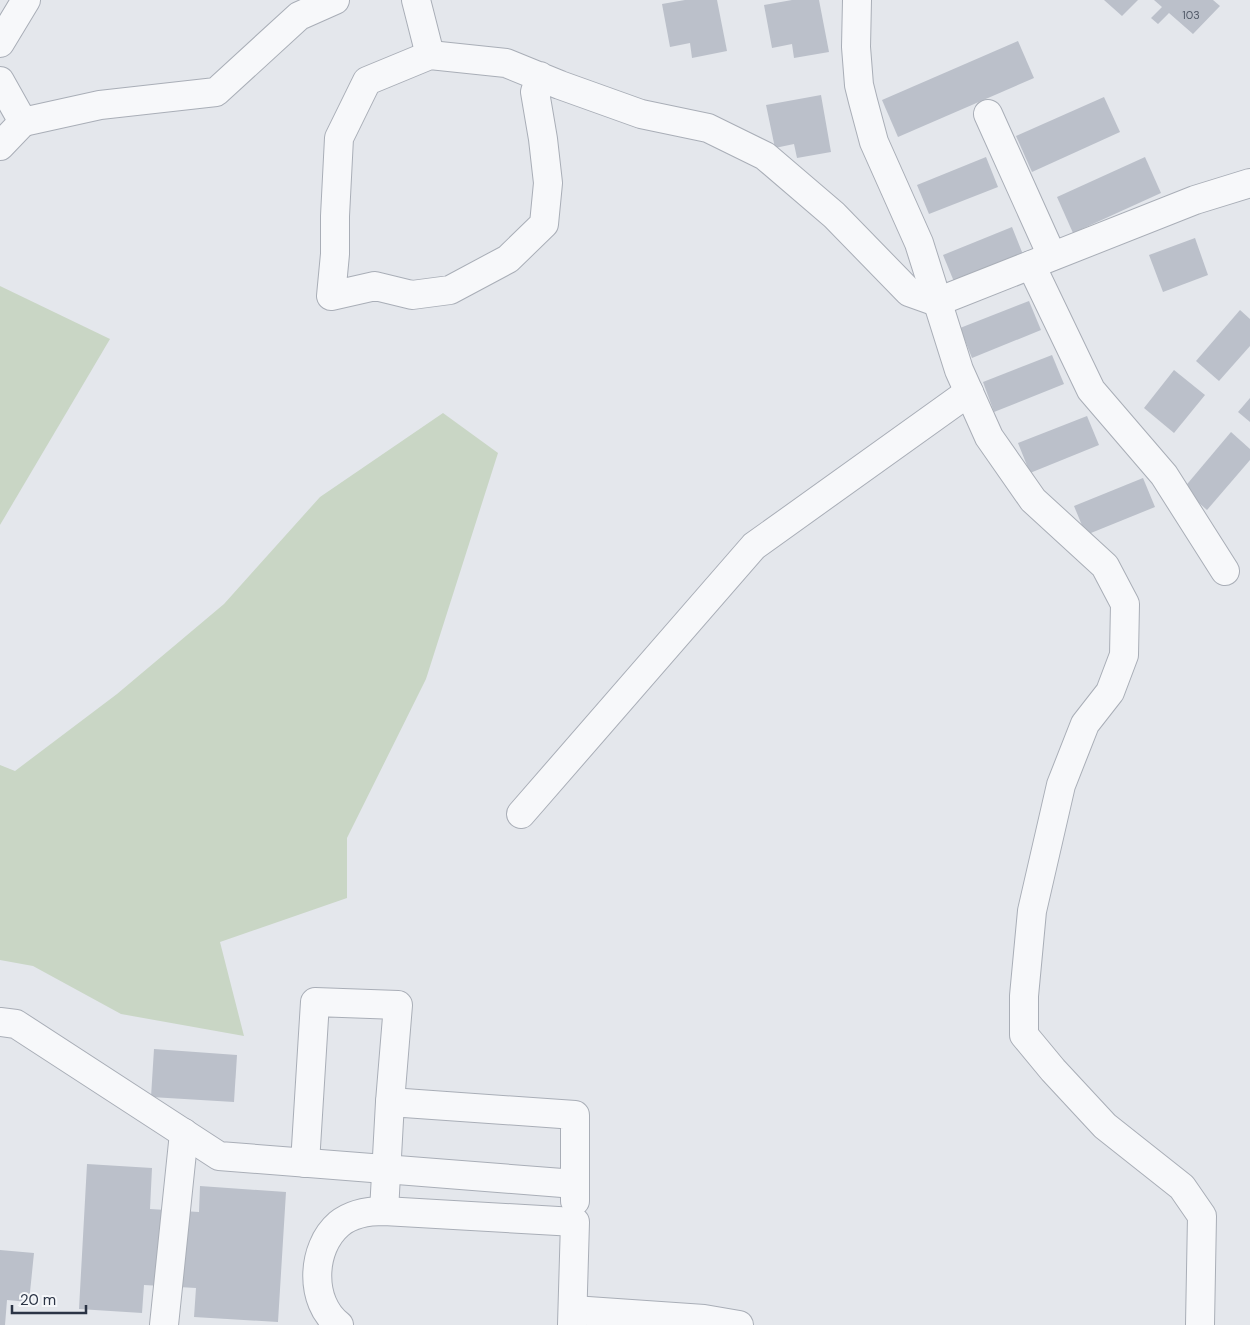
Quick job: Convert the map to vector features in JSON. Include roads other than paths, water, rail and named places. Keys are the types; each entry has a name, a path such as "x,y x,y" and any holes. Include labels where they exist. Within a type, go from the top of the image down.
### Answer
{"street":[{"path":"0,43 26,0"},
{"path":"0,146 23,122 100,105 216,92 299,16 335,0"},
{"path":"416,0 430,55"},
{"path":"857,0 856,47 860,85 874,142 919,243 959,370 989,437 1033,500 1106,566 1125,604 1124,655 1110,692 1085,724 1061,785 1032,911 1024,996 1024,1035 1052,1070 1105,1126 1182,1187 1202,1216 1200,1325"},
{"path":"540,76 535,92 548,183 544,224 508,259 450,290 412,295 375,286 330,296 335,254 339,138 367,81 430,55 506,63 641,114 708,128 765,156 834,215 909,292 937,302 1195,200 1250,184"},
{"path":"0,81 23,122"},
{"path":"988,114 1092,390 1164,475 1225,571"},
{"path":"521,814 754,546 969,392"},
{"path":"305,1163 315,1002 398,1005 384,1210"},
{"path":"0,1022 16,1024 219,1156 575,1184"},
{"path":"390,1102 575,1115 573,1317 704,1319 738,1325"},
{"path":"164,1325 184,1133"},
{"path":"339,1325 328,1313 322,1300 317,1270 319,1258 328,1237 340,1223 350,1217 384,1210 575,1222"}]}
